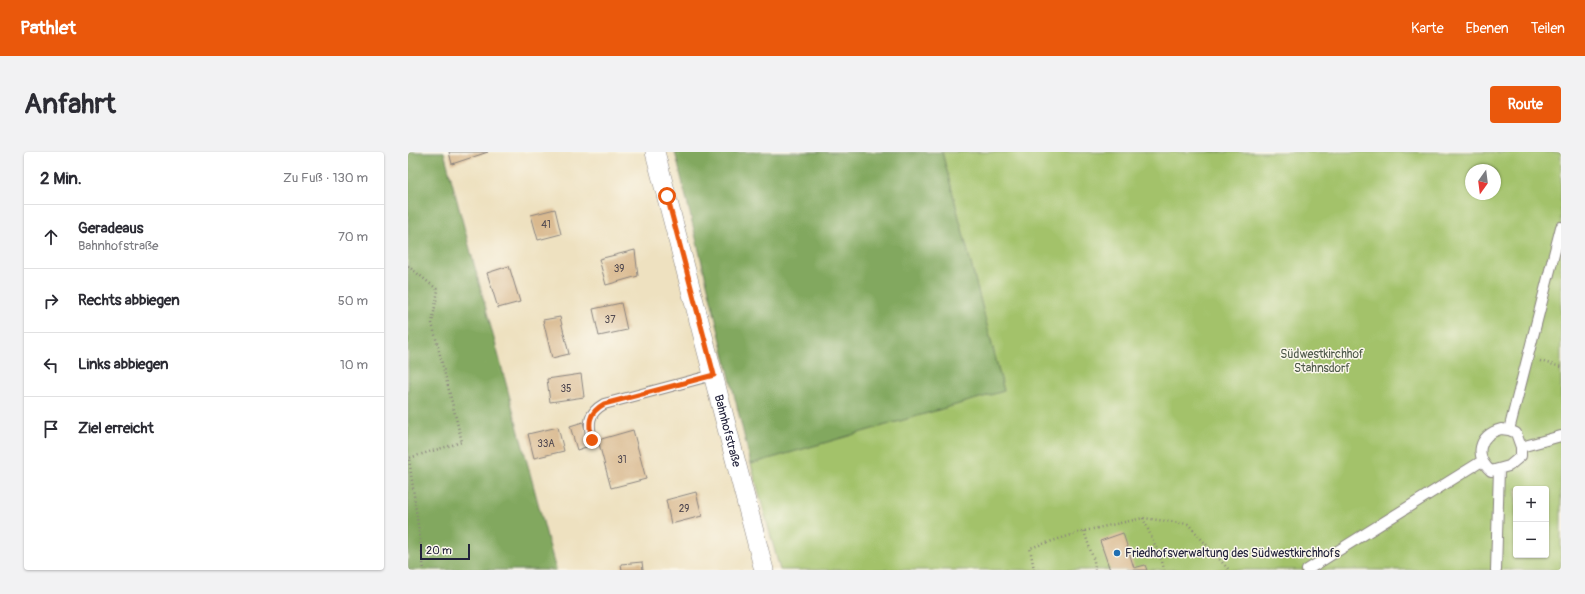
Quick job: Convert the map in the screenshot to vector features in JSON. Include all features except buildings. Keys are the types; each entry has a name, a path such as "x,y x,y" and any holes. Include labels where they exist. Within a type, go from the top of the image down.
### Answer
{"street":[{"name":"Bahnhofstraße","path":"655,152 764,570"}],"lane":[{"path":"1508,430 1561,227"},
{"path":"592,440 590,431 592,415 595,409 604,404 714,375"},
{"path":"1501,429 1508,430 1516,433 1521,447 1521,456 1509,466 1492,471 1482,461 1480,454 1483,440 1494,431 1501,429"},
{"path":"1521,447 1561,436"},
{"path":"1308,570 1482,461"},
{"path":"1496,570 1499,469"}],"path":[{"path":"408,266 438,290 432,323 462,442 408,458 424,570"},
{"path":"1527,357 1561,368"},
{"path":"1143,518 1162,561 1164,570"},
{"path":"1034,570 1030,548 1084,531 1143,518 1188,524 1229,570"},
{"path":"1084,531 1094,560 1095,570"}],"green space":[{"path":"408,152 444,152 556,570 408,570"},
{"path":"675,152 942,152 1004,391 751,464"},
{"name":"Südwestkirchhof Stahnsdorf","path":"942,152 1561,152 1561,570 780,570 751,464 1004,391"}],"place":[{"name":"Friedhofsverwaltung des Südwestkirchhofs","path":"1117,553"}],"route":[{"path":"592,440 590,423 592,415 595,409 604,404 714,375 667,196"}]}
